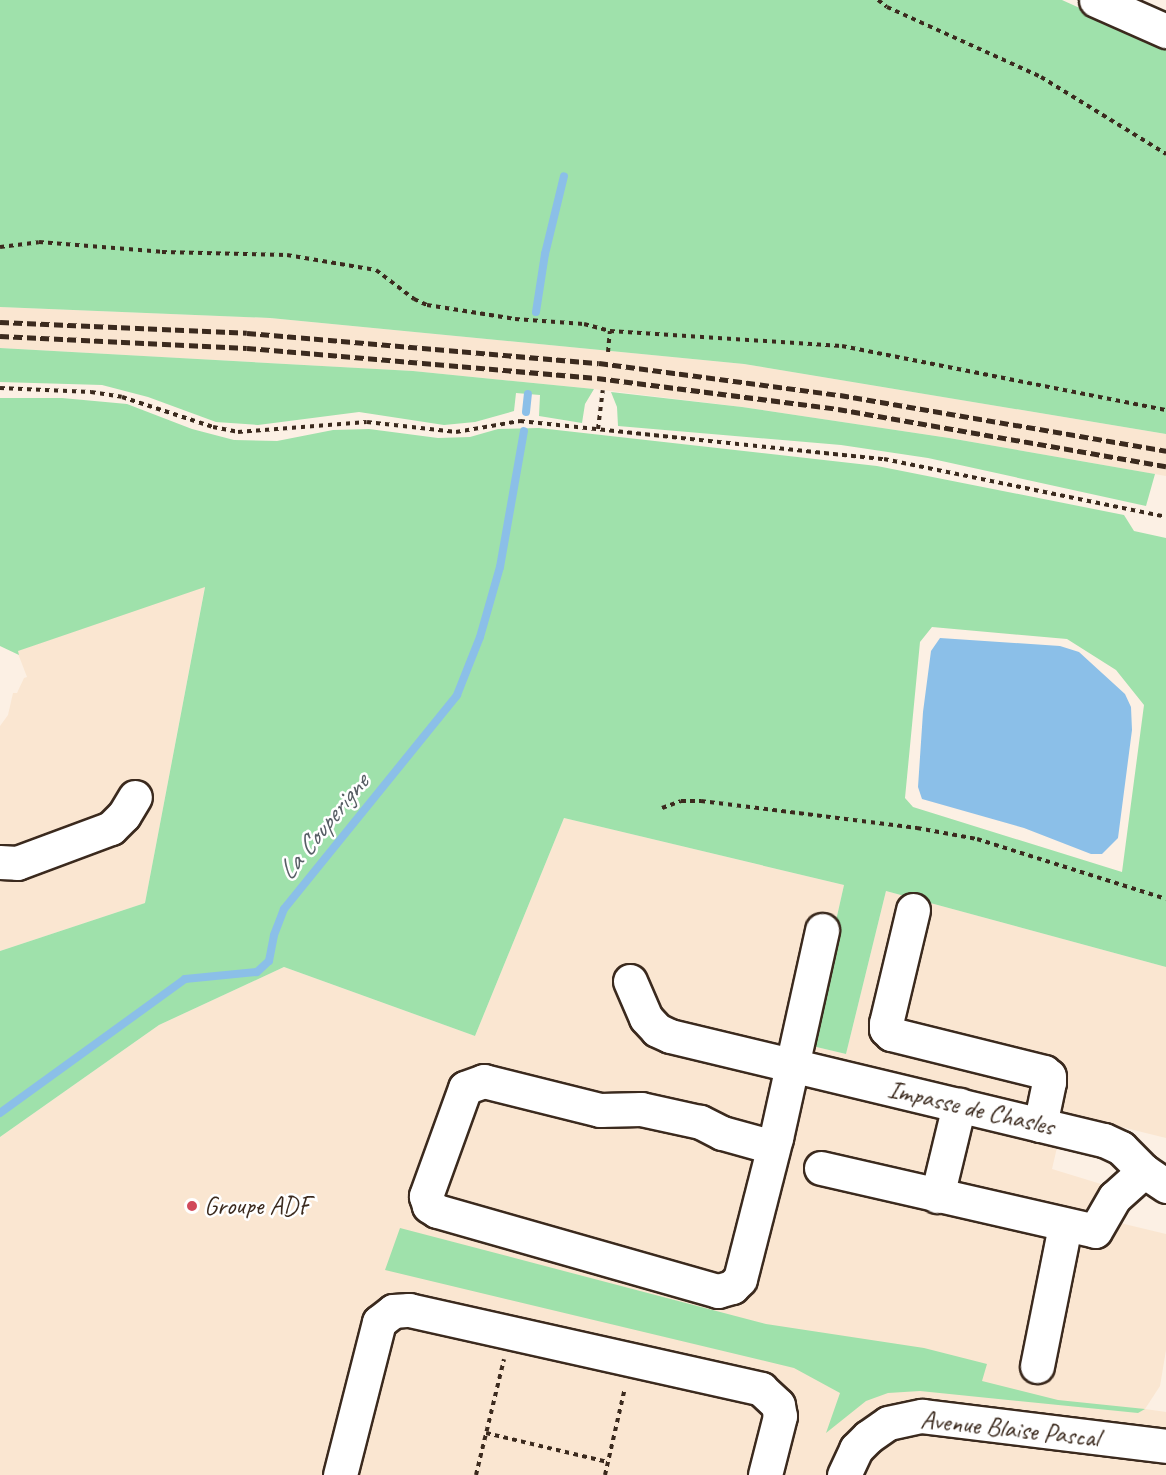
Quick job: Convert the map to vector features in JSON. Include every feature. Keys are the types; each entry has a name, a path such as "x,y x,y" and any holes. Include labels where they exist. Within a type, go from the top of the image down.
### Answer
{"street":[{"path":"1096,0 1166,32"},
{"path":"0,862 17,863 111,828 124,815 135,797"},
{"path":"914,910 885,1023 886,1029 891,1034 1044,1071 1049,1082 1040,1125"},
{"path":"773,1147 722,1133 690,1120 641,1109 600,1110 484,1081 465,1088 426,1196 429,1206 437,1211 718,1291 732,1287 740,1280 773,1147 776,1061 822,930"},
{"name":"Impasse de Chasles","path":"630,981 646,1018 657,1030 670,1036 1104,1140 1121,1148 1155,1179"},
{"path":"937,1196 959,1105"},
{"path":"821,1168 1065,1226 1095,1231 1114,1197 1155,1179"},
{"path":"1037,1366 1065,1226"},
{"path":"340,1475 379,1322 393,1311 409,1310 512,1331 761,1389 778,1405 780,1416 765,1475"},
{"name":"Avenue Blaise Pascal","path":"844,1475 856,1449 867,1437 888,1423 922,1416 1166,1446"}],"path":[{"path":"878,0 970,46 1033,73 1166,154"},
{"path":"0,247 39,242 162,252 287,255 376,270 414,299 428,305 515,319 584,324 610,331 842,346 1166,410"},
{"path":"608,352 610,331"},
{"path":"0,388 80,391 122,397 213,427 238,432 265,432 367,422 456,432 520,421 912,463 1166,517"},
{"path":"598,429 603,390"},
{"path":"662,808 681,801 701,801 917,828 977,839 1166,899"},
{"path":"476,1475 512,1331"},
{"path":"605,1475 632,1359"},
{"path":"486,1433 608,1462"}],"shaded area":[{"path":"0,307 270,318 744,364 1166,434 1166,476 949,438 742,407 594,389 413,371 0,348"},
{"path":"205,586 145,903 0,951 0,726 8,715 13,693 17,693 24,678 27,677 17,651"},
{"path":"564,818 844,885 808,1045 846,1054 886,891 1166,967 1166,1138 1065,1113 1052,1169 1101,1184 1093,1219 1166,1234 1166,1350 1160,1386 1145,1409 1166,1412 1166,1475 0,1475 0,1137 159,1025 284,967 475,1036"}],"green space":[{"path":"0,0 1062,0 1166,47 1166,434 744,364 270,318 0,307"},
{"path":"0,348 413,371 594,389 585,404 582,423 539,416 540,395 516,393 514,411 475,422 444,425 359,412 258,425 216,422 148,397 102,385 0,382"},
{"path":"611,392 742,407 949,438 1155,474 1146,506 928,458 841,445 618,426 617,407"},
{"path":"0,398 62,398 127,404 192,429 234,440 277,441 333,430 369,429 438,438 470,437 498,429 539,428 877,466 1124,515 1134,531 1166,538 1166,967 886,891 846,1054 808,1045 844,885 564,818 475,1036 284,967 159,1025 0,1137 0,951 145,903 205,587 18,651 19,655 0,646","holes":["932,627 1067,639 1116,670 1144,705 1122,872 913,807 905,798 920,642"]},
{"path":"400,1228 766,1324 924,1348 987,1364 982,1381 1058,1400 1145,1409 1138,1413 920,1391 888,1393 866,1401 826,1433 840,1393 794,1368 385,1270"}],"water":[{"path":"940,638 1060,646 1079,652 1125,694 1131,707 1132,730 1118,838 1102,854 1091,854 1024,828 922,799 918,787 923,712 931,651"}],"waterway":[{"name":"La Couperigne","path":"536,312 545,254 564,176"},
{"name":"La Couperigne","path":"526,412 528,394"},
{"name":"La Couperigne","path":"0,1113 185,979 257,972 269,961 274,935 284,909 457,695 480,637 500,567 524,431"}],"railway":[{"path":"0,322 247,333 599,363 840,395 1166,451"},
{"path":"0,336 247,348 597,378 838,409 1166,466"}],"place":[{"name":"Groupe ADF","path":"192,1206"}]}
